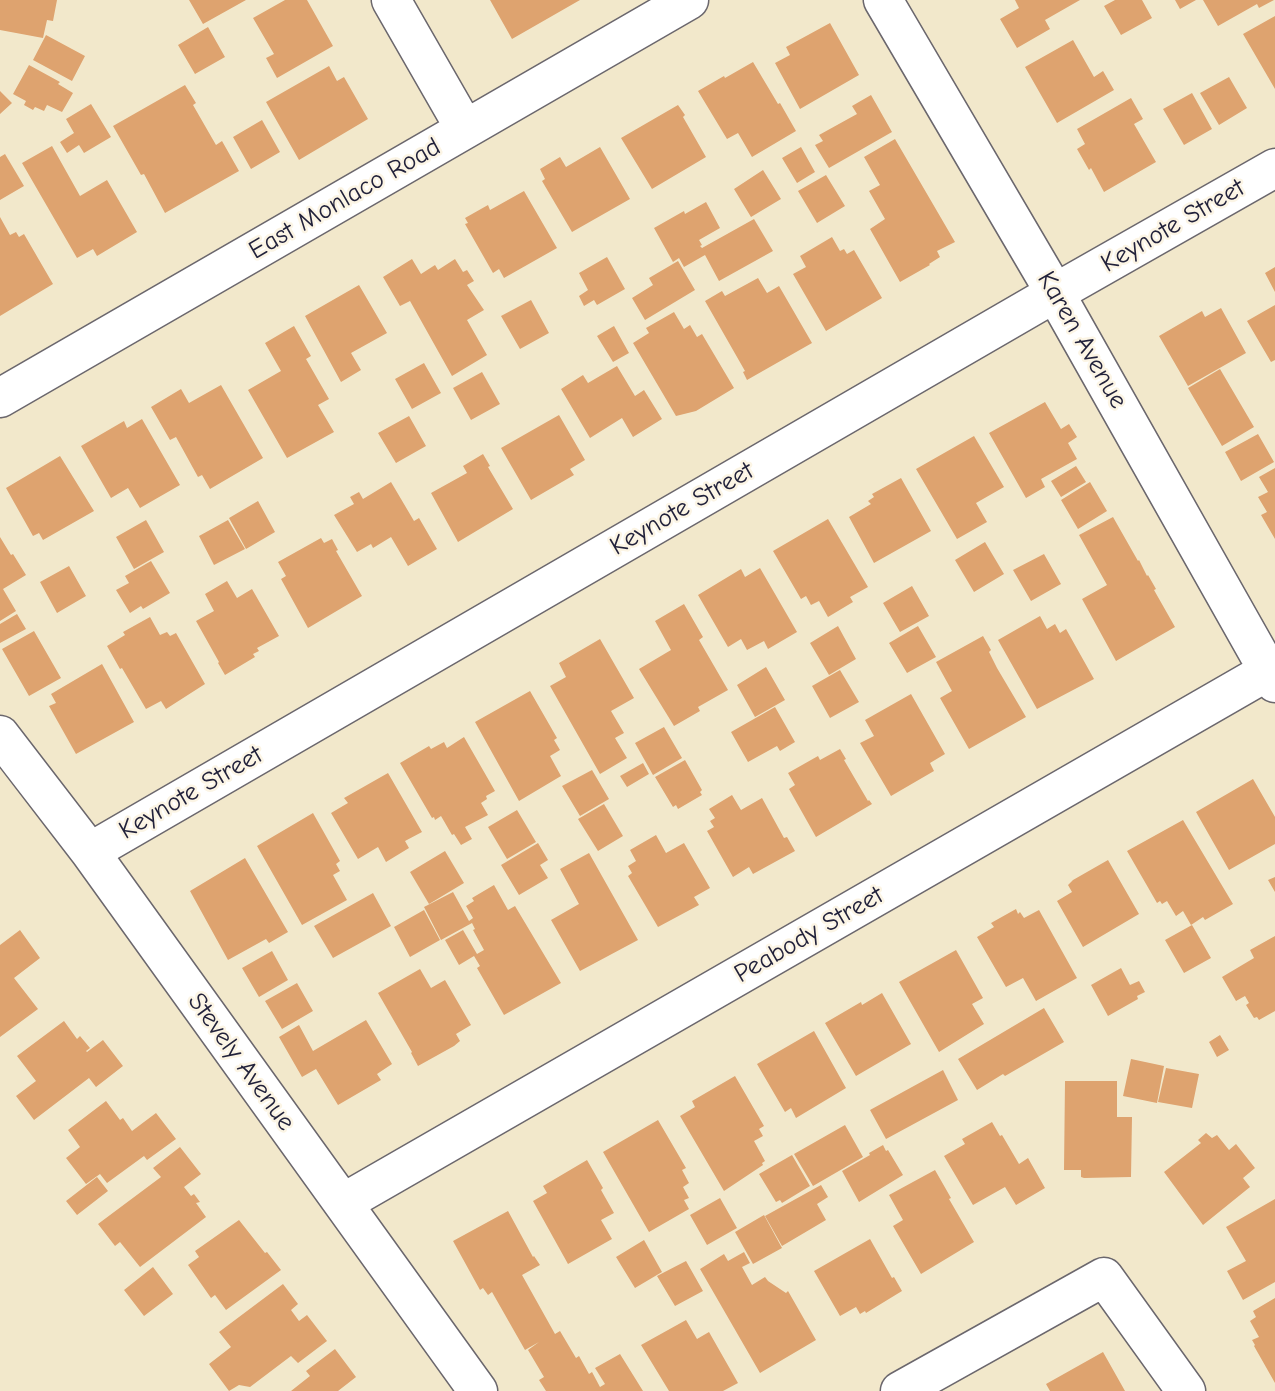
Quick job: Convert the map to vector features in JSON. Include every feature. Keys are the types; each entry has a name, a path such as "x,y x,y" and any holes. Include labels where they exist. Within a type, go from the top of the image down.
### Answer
{"street":[{"path":"391,0 465,129"},
{"name":"East Monlaco Road","path":"0,397 689,0"},
{"name":"Karen Avenue","path":"883,0 1055,293 1273,674"},
{"name":"Keynote Street","path":"90,852 1275,168"},
{"name":"Peabody Street","path":"343,1203 1273,674"},
{"name":"Stevely Avenue","path":"0,735 90,852 478,1391"},
{"path":"900,1391 1104,1278 1186,1391"}],"building":[{"path":"0,0 57,0 53,21 47,20 43,38 0,30"},
{"path":"189,0 246,0 203,24"},
{"path":"285,0 307,0 333,46 277,78 266,58 274,54 253,18"},
{"path":"490,0 580,0 512,39"},
{"path":"1015,0 1080,0 1045,20 1050,29 1017,48 1000,19 1019,8"},
{"path":"1115,0 1142,0 1152,18 1121,35 1104,6"},
{"path":"1175,0 1196,0 1180,9"},
{"path":"1203,0 1274,0 1259,8 1257,4 1218,26"},
{"path":"1275,16 1275,89 1243,34"},
{"path":"830,23 859,75 800,109 775,63 790,55 786,47"},
{"path":"208,27 225,57 195,74 178,45"},
{"path":"46,35 85,56 72,81 33,60"},
{"path":"1073,40 1094,77 1103,71 1114,90 1057,123 1025,67"},
{"path":"753,62 796,131 752,157 738,133 727,139 698,91"},
{"path":"29,65 60,82 58,84 73,93 62,112 47,105 44,111 35,107 33,110 24,105 26,101 13,94"},
{"path":"329,66 337,81 344,77 368,119 299,160 266,102"},
{"path":"1229,77 1247,108 1219,125 1200,93"},
{"path":"185,85 216,145 222,141 239,171 165,213 113,126"},
{"path":"0,91 12,103 0,114"},
{"path":"1192,93 1212,129 1184,145 1163,109"},
{"path":"871,95 892,132 829,168 815,145 823,141 819,135 857,114 852,106"},
{"path":"1131,98 1143,119 1134,124 1156,162 1104,192 1077,149 1085,144 1077,129"},
{"path":"91,104 111,137 84,153 79,145 67,153 60,142 74,133 66,119"},
{"path":"678,105 706,157 652,189 621,138"},
{"path":"262,120 280,152 251,169 233,137"},
{"path":"895,139 955,242 937,251 940,257 930,265 900,282 870,229 885,219 869,191 880,185 864,157"},
{"path":"52,146 80,196 107,180 137,232 97,256 93,249 77,258 22,163"},
{"path":"600,147 630,199 572,232 542,181 545,179 540,169 560,157 566,167"},
{"path":"801,147 815,172 797,183 782,158"},
{"path":"5,154 24,186 0,200 0,157"},
{"path":"763,170 781,199 751,217 734,189"},
{"path":"826,175 845,206 817,223 798,191"},
{"path":"524,191 557,248 504,278 499,269 493,273 465,224 468,223 465,218 488,205 490,210"},
{"path":"706,202 720,228 699,240 702,248 754,219 773,251 719,281 705,255 684,267 679,258 673,262 654,228"},
{"path":"0,217 10,235 16,232 19,237 24,234 53,284 0,316"},
{"path":"832,237 840,251 844,249 847,254 854,250 882,298 826,331 793,274 806,267 800,256"},
{"path":"607,257 625,289 597,305 594,300 584,306 579,296 588,290 579,273"},
{"path":"412,259 421,274 435,265 438,270 455,259 463,272 467,270 474,281 467,285 484,310 467,320 487,355 452,376 410,301 400,306 383,277"},
{"path":"678,261 695,290 645,320 632,298 653,285 649,278"},
{"path":"1275,267 1275,292 1265,273"},
{"path":"758,278 767,293 779,286 812,343 747,380 743,372 745,371 705,301 722,291 725,296"},
{"path":"359,285 387,333 351,353 361,370 341,382 305,316"},
{"path":"531,300 549,333 520,349 501,316"},
{"path":"1275,305 1275,360 1271,362 1247,321"},
{"path":"1221,308 1246,353 1188,386 1159,336 1202,311 1205,317"},
{"path":"674,312 684,329 690,325 697,337 702,334 734,388 696,411 676,416 633,343 649,333 646,328"},
{"path":"294,326 311,356 306,359 329,399 318,405 334,432 287,458 248,390 281,371 265,343"},
{"path":"614,326 629,353 613,362 597,336"},
{"path":"424,363 441,393 412,409 395,379"},
{"path":"617,366 635,396 644,390 662,419 633,437 622,418 590,438 561,389 583,375 588,383"},
{"path":"1220,369 1254,427 1222,446 1188,388"},
{"path":"482,372 500,404 471,420 453,388"},
{"path":"221,385 263,458 210,489 202,475 198,477 176,437 170,440 151,407 181,389 189,403"},
{"path":"1045,402 1061,429 1069,424 1077,437 1068,443 1077,459 1041,479 1045,487 1026,498 989,433"},
{"path":"559,415 585,460 570,469 574,475 531,500 501,448"},
{"path":"409,416 426,446 396,463 378,433"},
{"path":"142,419 180,485 140,508 128,488 111,498 81,446 124,421 127,428"},
{"path":"1258,434 1274,462 1241,481 1225,452"},
{"path":"974,436 1004,487 976,503 987,522 957,539 916,469"},
{"path":"483,454 513,509 458,542 431,493 467,473 463,466"},
{"path":"60,456 94,511 43,540 39,533 33,536 6,488"},
{"path":"1076,466 1086,482 1061,497 1051,481"},
{"path":"1275,468 1275,539 1261,515 1267,512 1258,497 1268,492 1259,477"},
{"path":"901,478 931,531 874,563 849,517 871,504 868,501 874,497 872,494"},
{"path":"391,482 414,521 419,518 437,549 408,566 391,537 373,548 371,544 357,552 334,515 354,504 350,497 359,492 363,499"},
{"path":"1090,482 1107,511 1078,529 1061,500"},
{"path":"258,501 275,532 246,549 229,518"},
{"path":"1113,517 1156,589 1154,590 1175,627 1116,661 1082,599 1107,585 1079,535"},
{"path":"828,519 868,587 850,597 853,602 828,617 819,601 811,605 806,596 801,599 773,551"},
{"path":"146,520 164,552 134,569 116,537"},
{"path":"228,520 245,549 214,565 199,536"},
{"path":"0,537 26,575 3,589 16,611 0,621"},
{"path":"321,538 324,543 332,539 362,596 308,628 281,579 286,576 278,562"},
{"path":"985,542 1004,574 974,592 955,560"},
{"path":"1044,554 1061,584 1031,601 1013,570"},
{"path":"151,561 170,593 143,609 141,606 130,613 116,590 129,583 125,576"},
{"path":"69,566 86,596 57,613 40,582"},
{"path":"760,568 797,632 768,649 764,641 747,650 741,639 728,647 698,595 741,569 745,577"},
{"path":"227,581 237,598 252,589 279,636 257,648 259,651 253,654 255,657 225,675 196,621 214,611 205,594"},
{"path":"912,586 929,616 900,632 883,603"},
{"path":"684,604 703,637 699,640 728,690 698,707 700,711 674,726 639,669 671,650 655,621"},
{"path":"17,614 26,629 0,643 0,624"},
{"path":"1040,616 1047,629 1055,624 1060,633 1066,629 1094,679 1037,709 998,640"},
{"path":"150,617 160,635 167,632 170,636 176,633 205,684 166,709 161,701 146,709 107,646 125,635 123,632"},
{"path":"838,626 856,659 829,675 810,643"},
{"path":"918,626 936,657 907,673 889,643"},
{"path":"34,631 61,678 29,696 2,649"},
{"path":"983,636 997,668 1026,717 969,749 940,698 952,691 936,662"},
{"path":"600,639 634,698 611,711 624,733 615,738 627,758 600,774 550,686 566,677 559,663"},
{"path":"102,664 134,722 76,754 49,706 56,703 51,694"},
{"path":"766,667 785,700 755,717 737,685"},
{"path":"840,670 859,702 830,718 812,686"},
{"path":"530,691 557,738 554,740 560,750 550,756 561,776 519,801 475,722"},
{"path":"911,694 945,754 930,763 934,771 891,796 860,743 874,736 865,720"},
{"path":"775,707 795,742 780,751 777,746 748,762 731,732"},
{"path":"664,727 682,758 653,775 635,743"},
{"path":"464,737 495,791 481,803 488,815 465,827 472,839 461,845 441,816 435,820 432,818 400,763 429,746 431,749 444,742 447,748"},
{"path":"840,749 872,804 816,837 789,789 795,785 788,773 818,756 820,760"},
{"path":"685,760 702,790 702,795 678,809 676,805 673,807 655,777"},
{"path":"643,763 649,774 627,787 620,776"},
{"path":"592,770 609,799 580,816 562,786"},
{"path":"388,773 422,832 405,841 409,848 386,862 378,847 358,859 331,813 348,803 344,798"},
{"path":"1253,779 1275,817 1275,844 1229,870 1196,812"},
{"path":"732,795 741,810 762,798 784,838 787,837 795,851 753,874 749,867 733,877 707,831 714,827 710,821 715,818 709,809"},
{"path":"604,804 623,836 598,851 578,819"},
{"path":"517,810 536,842 507,859 488,827"},
{"path":"313,813 340,861 336,864 340,871 333,875 347,900 302,925 257,846"},
{"path":"1183,820 1233,904 1191,925 1183,911 1176,916 1167,901 1157,903 1127,851"},
{"path":"656,835 666,853 684,843 710,888 694,897 699,905 658,927 628,876 632,873 628,866 636,861 630,850"},
{"path":"538,843 548,860 540,865 548,878 519,895 501,865"},
{"path":"445,851 464,883 429,904 410,872"},
{"path":"589,853 638,940 580,971 551,920 579,904 560,869"},
{"path":"245,858 288,932 269,943 266,939 228,960 190,891"},
{"path":"1108,860 1139,914 1083,947 1057,901 1072,892 1068,885 1073,880"},
{"path":"1275,877 1275,892 1268,880"},
{"path":"494,885 508,910 515,906 561,983 504,1015 477,968 480,966 474,956 459,965 445,940 463,930 477,954 484,950 472,923 441,940 424,907 453,892 469,921 473,918 466,906 474,901 472,898"},
{"path":"373,893 391,926 333,958 314,926"},
{"path":"1016,909 1024,918 1039,910 1077,978 1036,1001 1023,978 1006,987 977,937 994,927 991,923"},
{"path":"424,910 440,940 410,957 394,927"},
{"path":"1192,925 1211,958 1184,973 1165,940"},
{"path":"20,930 40,958 14,978 38,1009 0,1037 0,945"},
{"path":"1275,936 1275,1011 1259,1020 1254,1018 1246,1005 1249,1003 1245,996 1236,1001 1222,977 1254,958 1250,950"},
{"path":"956,950 983,998 972,1004 984,1024 939,1052 899,982"},
{"path":"272,951 288,980 259,997 242,968"},
{"path":"1121,968 1130,985 1139,981 1145,992 1108,1016 1091,985"},
{"path":"420,969 431,988 445,980 471,1025 456,1034 460,1041 454,1046 418,1066 378,993"},
{"path":"297,983 313,1011 282,1029 265,1001"},
{"path":"882,993 911,1044 856,1076 825,1023"},
{"path":"1044,1008 1064,1042 977,1090 958,1059"},
{"path":"366,1020 392,1064 377,1074 381,1080 338,1105 316,1069 302,1077 279,1037 299,1025 313,1051"},
{"path":"64,1021 77,1039 80,1036 90,1048 87,1052 103,1040 123,1066 96,1087 89,1078 34,1120 16,1096 36,1081 17,1056"},
{"path":"814,1031 846,1088 796,1118 791,1108 785,1112 757,1064"},
{"path":"1220,1035 1229,1050 1217,1057 1209,1042"},
{"path":"1131,1059 1164,1066 1157,1103 1123,1096"},
{"path":"1166,1068 1199,1074 1192,1108 1158,1102"},
{"path":"943,1070 958,1100 886,1139 870,1110"},
{"path":"735,1076 764,1126 759,1129 763,1136 754,1141 765,1161 724,1191 680,1116 695,1107 692,1101"},
{"path":"1065,1081 1117,1081 1117,1117 1132,1117 1131,1177 1084,1178 1081,1177 1081,1170 1064,1170"},
{"path":"106,1101 132,1131 156,1113 176,1139 147,1160 144,1156 107,1183 100,1174 86,1184 66,1158 80,1147 68,1130"},
{"path":"658,1120 686,1168 682,1170 689,1183 683,1187 689,1198 684,1200 689,1209 649,1232 603,1152"},
{"path":"992,1122 1019,1164 1028,1158 1045,1188 1016,1205 1005,1187 973,1205 944,1156 965,1144 962,1139"},
{"path":"845,1125 863,1157 813,1186 794,1154"},
{"path":"1206,1133 1212,1138 1217,1135 1229,1150 1236,1144 1255,1168 1243,1178 1250,1187 1203,1225 1164,1172 1201,1143 1198,1140"},
{"path":"883,1145 903,1175 859,1202 842,1171"},
{"path":"180,1147 201,1174 184,1187 200,1202 196,1203 206,1217 140,1267 120,1242 115,1246 98,1224 161,1177 153,1168"},
{"path":"792,1155 810,1186 782,1203 780,1200 776,1202 759,1174"},
{"path":"587,1160 614,1213 601,1220 612,1239 568,1264 533,1201 547,1193 543,1186"},
{"path":"935,1170 974,1242 921,1274 893,1226 903,1220 889,1195"},
{"path":"97,1177 108,1191 77,1215 66,1201"},
{"path":"821,1185 828,1197 817,1204 826,1220 782,1246 765,1216"},
{"path":"720,1198 737,1228 707,1245 690,1215"},
{"path":"1275,1199 1275,1282 1243,1300 1227,1271 1246,1261 1226,1227"},
{"path":"508,1211 540,1265 522,1275 555,1334 560,1331 576,1358 579,1356 600,1387 605,1384 595,1368 620,1354 643,1391 546,1391 539,1380 544,1377 528,1350 539,1342 525,1350 492,1292 488,1295 483,1288 480,1290 453,1241"},
{"path":"764,1215 782,1248 753,1264 735,1232"},
{"path":"239,1220 281,1270 226,1310 215,1295 211,1298 188,1265 199,1257 195,1251"},
{"path":"870,1239 902,1291 866,1313 865,1311 860,1314 856,1307 840,1316 814,1271"},
{"path":"644,1240 662,1272 635,1288 616,1257"},
{"path":"744,1252 750,1263 742,1267 752,1285 765,1277 786,1293 788,1291 816,1340 760,1373 700,1269 724,1254 728,1261"},
{"path":"686,1261 703,1291 675,1306 657,1276"},
{"path":"153,1267 173,1294 144,1316 124,1290"},
{"path":"283,1284 298,1304 291,1310 299,1321 307,1315 327,1341 298,1363 291,1356 250,1387 239,1385 229,1391 209,1364 231,1347 219,1332"},
{"path":"1275,1298 1275,1383 1254,1346 1252,1340 1259,1337 1250,1321 1256,1317 1253,1311"},
{"path":"686,1320 697,1339 709,1332 738,1383 723,1391 669,1391 641,1345"},
{"path":"335,1349 356,1377 338,1391 291,1391 310,1376 306,1371"},
{"path":"1103,1352 1125,1391 1050,1391 1046,1384"}]}
